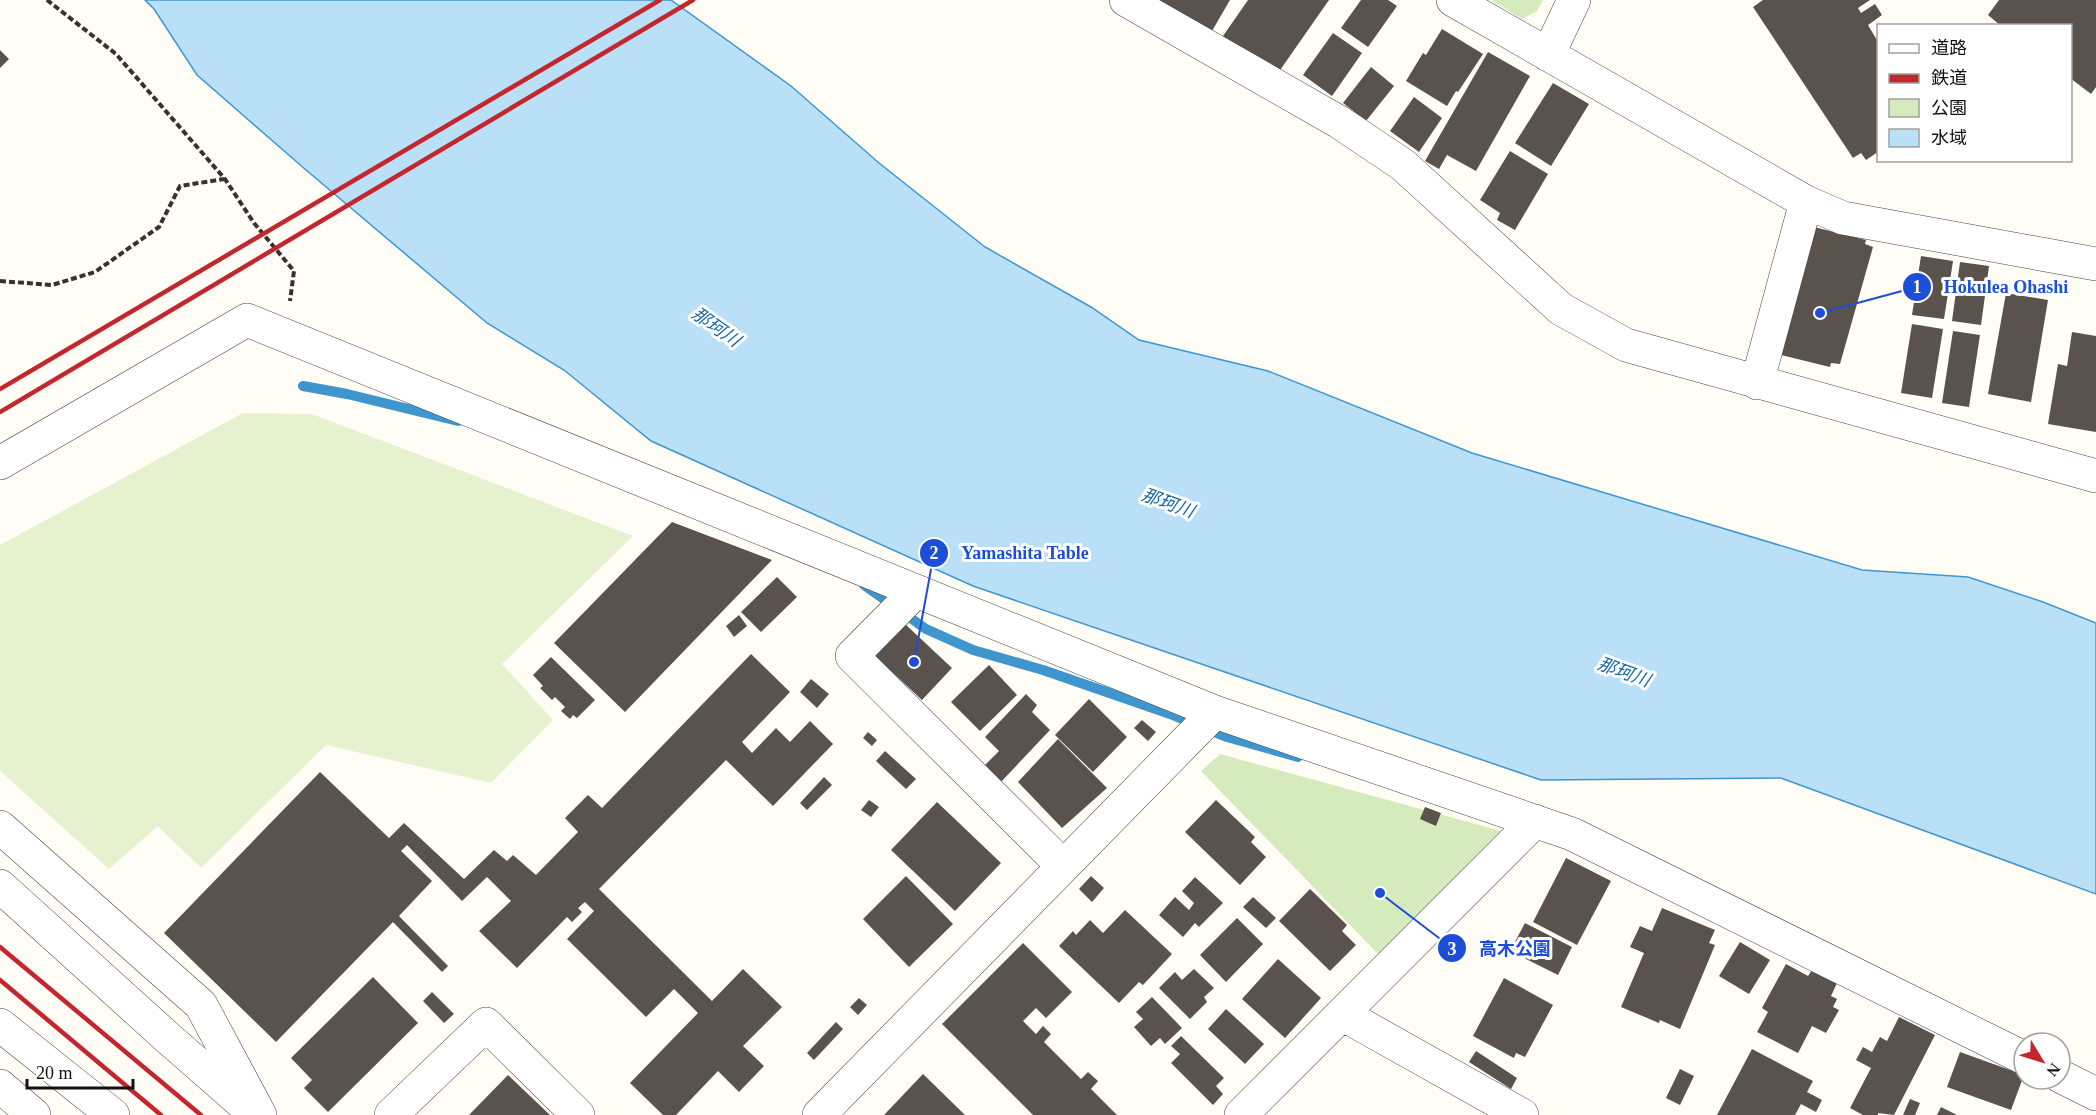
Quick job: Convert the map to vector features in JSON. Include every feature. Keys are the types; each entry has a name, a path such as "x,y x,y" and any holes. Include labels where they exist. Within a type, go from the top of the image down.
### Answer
{"street":[{"path":"1126,0 1339,122 1403,165 1561,309 1626,345 2096,476"},
{"path":"1453,0 1806,202 1843,218 2096,264"},
{"path":"1548,55 1574,0"},
{"path":"1757,383 1806,202"},
{"path":"0,464 247,320 1215,712 1572,834 2012,1052"},
{"path":"916,591 852,656 1063,866"},
{"path":"819,1115 1215,712"},
{"path":"1241,1115 1535,821"},
{"path":"0,827 201,1005 258,1115"},
{"path":"0,886 168,1038 258,1115"},
{"path":"1342,1014 1522,1115"},
{"path":"392,1115 486,1024 578,1115"},
{"path":"0,1025 113,1115"},
{"path":"2072,1082 2096,1094"},
{"path":"0,1086 34,1115"}],"path":[{"path":"47,0 116,54 225,179 254,223 294,271 286,336"},
{"path":"0,281 52,285 95,272 159,227 180,186 225,179"}],"green space":[{"path":"1491,0 1543,0 1537,11 1522,19"},
{"path":"243,413 312,414 633,536 502,664 553,720 491,783 326,745 201,868 158,826 109,869 0,771 0,545"},
{"path":"1220,754 1501,831 1380,956 1201,771"}],"water":[{"name":"那珂川","path":"145,0 671,0 791,86 879,163 985,247 1091,307 1139,340 1268,371 1472,453 1862,570 1968,577 2043,602 2096,623 2096,894 1781,778 1541,780 973,586 651,441 564,370 487,323 306,170 197,75 154,9"}],"building":[{"path":"1159,0 1230,0 1212,31"},
{"path":"1248,0 1329,0 1278,73 1223,36"},
{"path":"1361,0 1388,0 1397,6 1368,47 1341,28"},
{"path":"1763,0 1870,0 1858,8 1861,13 1875,4 1882,15 1868,25 1877,40 1877,153 1866,160 1861,153 1853,158 1753,7"},
{"path":"1999,0 2096,0 2096,87 2091,94 2072,80 2072,24 1999,24 1988,15"},
{"path":"1442,29 1483,54 1447,106 1406,81 1423,53 1426,55"},
{"path":"1333,33 1362,53 1332,96 1303,75"},
{"path":"0,50 9,59 0,68"},
{"path":"1488,52 1530,76 1476,171 1447,155 1439,169 1425,161"},
{"path":"1371,67 1394,86 1366,121 1343,103"},
{"path":"1553,83 1589,104 1551,166 1515,143"},
{"path":"1414,97 1442,118 1419,152 1390,131"},
{"path":"1510,151 1548,174 1515,230 1497,220 1500,213 1480,200"},
{"path":"1814,227 1866,240 1865,244 1873,247 1840,364 1831,363 1830,367 1781,355"},
{"path":"1921,256 1953,261 1944,319 1912,315"},
{"path":"1960,262 1989,266 1981,325 1952,321"},
{"path":"2006,293 2048,300 2031,402 1988,394"},
{"path":"1912,324 1943,329 1932,398 1901,393"},
{"path":"1953,331 1980,335 1969,407 1942,403"},
{"path":"2072,332 2096,336 2096,432 2048,424 2058,364 2067,366"},
{"path":"672,522 772,560 625,712 554,643"},
{"path":"777,577 797,597 761,632 741,612"},
{"path":"739,615 747,626 734,637 726,626"},
{"path":"905,624 952,668 922,700 875,656"},
{"path":"751,654 790,692 742,742 752,753 776,728 790,742 810,721 833,744 773,806 726,760 599,889 712,1001 743,969 782,1007 743,1046 764,1066 739,1092 718,1071 676,1115 663,1115 630,1083 698,1013 674,989 646,1017 567,939 594,911 585,902 578,908 582,912 572,922 567,917 517,968 479,931 511,901 487,877 462,901 407,845 401,851 432,881 399,916 448,966 442,972 393,922 276,1042 164,933 320,772 389,838 404,823 464,879 494,850 507,861 513,855 536,875 578,832 565,818 588,795 602,808"},
{"path":"551,657 595,700 577,718 573,715 570,719 561,711 565,707 555,697 552,700 540,688 543,686 533,675"},
{"path":"989,665 1017,695 980,731 951,702"},
{"path":"811,679 829,694 817,708 800,692"},
{"path":"1026,694 1037,705 1032,712 1050,730 999,784 982,768 999,751 985,737"},
{"path":"1089,699 1127,737 1093,772 1055,735"},
{"path":"1142,720 1156,732 1148,741 1134,728"},
{"path":"868,732 877,740 872,746 863,738"},
{"path":"1058,739 1107,788 1062,828 1018,782"},
{"path":"885,751 916,779 906,789 876,761"},
{"path":"824,777 832,785 807,810 800,803"},
{"path":"869,800 879,807 871,817 861,810"},
{"path":"1216,800 1255,837 1251,842 1266,857 1240,885 1185,832"},
{"path":"937,802 1001,863 955,911 891,850"},
{"path":"1425,807 1441,813 1436,826 1420,819"},
{"path":"1566,858 1611,881 1577,945 1533,922"},
{"path":"906,876 953,924 909,967 863,919"},
{"path":"1091,876 1104,888 1092,902 1079,889"},
{"path":"1195,877 1223,903 1199,927 1195,923 1183,937 1159,915 1175,897 1189,910 1194,903 1182,891"},
{"path":"1310,889 1347,925 1342,931 1356,945 1330,971 1279,921"},
{"path":"1253,897 1276,918 1266,928 1243,907"},
{"path":"1662,908 1715,930 1709,943 1715,945 1680,1029 1621,1007 1644,953 1630,947 1640,926 1652,931"},
{"path":"1125,910 1172,954 1143,985 1139,982 1119,1003 1059,946 1073,931 1076,935 1090,920 1103,933"},
{"path":"1237,918 1263,944 1226,982 1200,955"},
{"path":"1525,923 1572,947 1558,975 1510,951"},
{"path":"1740,942 1770,960 1749,994 1719,976"},
{"path":"1023,943 1072,992 1046,1018 1036,1008 1023,1021 1036,1034 1043,1026 1051,1034 1044,1042 1081,1079 1088,1072 1098,1081 1091,1089 1117,1115 1033,1115 942,1024"},
{"path":"1278,959 1321,998 1285,1038 1242,999"},
{"path":"1786,964 1808,976 1812,970 1837,983 1831,996 1837,999 1833,1007 1839,1010 1826,1033 1812,1026 1798,1053 1757,1032 1768,1012 1762,1008"},
{"path":"1194,969 1214,988 1204,997 1207,1002 1190,1019 1159,988 1175,972 1182,980"},
{"path":"373,977 418,1023 328,1112 304,1088 312,1080 291,1058"},
{"path":"1504,978 1553,1005 1525,1057 1516,1053 1514,1058 1473,1036"},
{"path":"432,992 454,1014 444,1023 423,1001"},
{"path":"1152,997 1182,1028 1165,1044 1160,1038 1151,1046 1134,1027 1143,1019 1136,1012"},
{"path":"859,998 867,1005 858,1015 850,1007"},
{"path":"1226,1009 1264,1044 1245,1064 1208,1029"},
{"path":"1899,1017 1935,1035 1894,1115 1878,1113 1878,1115 1863,1115 1850,1108 1871,1068 1856,1060 1863,1047 1872,1052 1880,1037 1887,1041"},
{"path":"836,1022 843,1029 814,1060 807,1053"},
{"path":"1181,1036 1224,1078 1216,1086 1223,1094 1213,1105 1171,1063 1180,1054 1171,1046"},
{"path":"1752,1049 1813,1081 1807,1092 1822,1100 1816,1112 1801,1104 1795,1115 1717,1115"},
{"path":"1476,1051 1517,1078 1511,1089 1469,1062"},
{"path":"1960,1052 2012,1071 2012,1091 2018,1091 2011,1110 1947,1087"},
{"path":"1680,1069 1694,1076 1680,1105 1666,1098"},
{"path":"923,1074 965,1115 884,1115"},
{"path":"508,1075 550,1115 469,1115"},
{"path":"1910,1099 1920,1103 1915,1115 1903,1115"},
{"path":"1941,1107 1957,1115 1937,1115"}],"waterway":[{"path":"303,386 347,394 458,421"},
{"path":"864,585 926,629 973,650 1043,670 1173,715 1227,737 1298,757"}],"railway":[{"path":"0,389 660,0"},
{"path":"0,412 693,0"},
{"path":"0,947 201,1115"},
{"path":"0,980 161,1115"}],"place":[{"name":"Hokulea Ohashi","path":"1820,313"},
{"name":"Yamashita Table","path":"914,662"},
{"name":"高木公園","path":"1380,893"}]}
